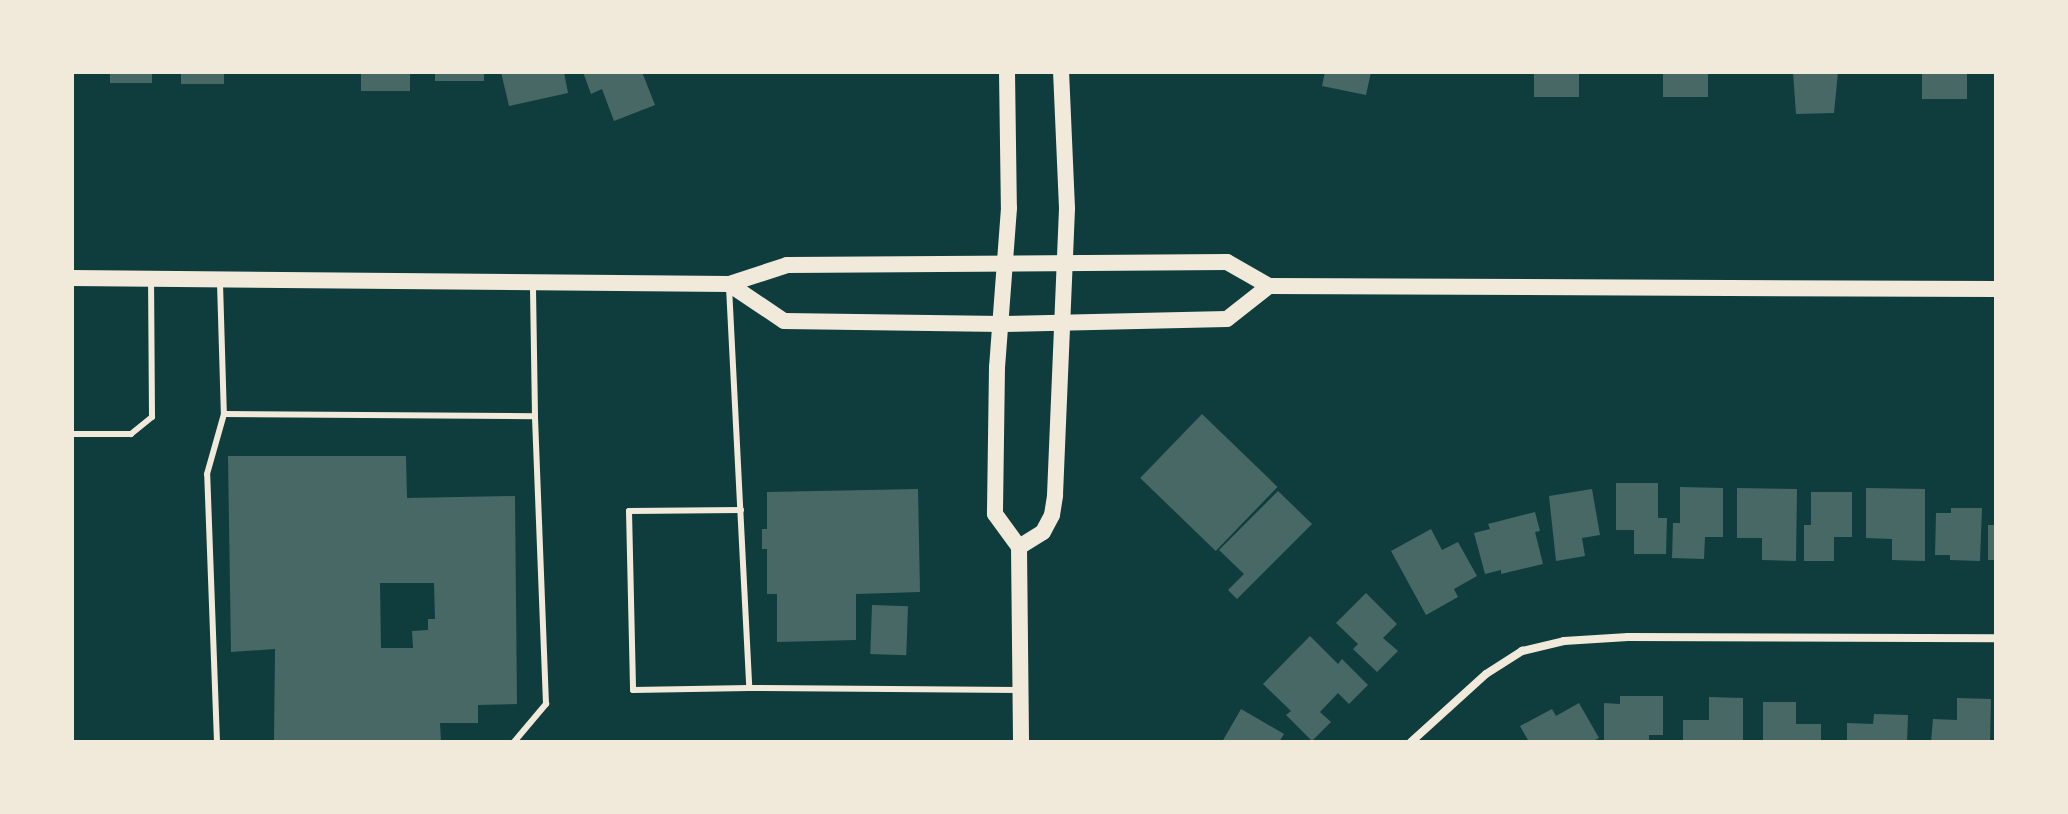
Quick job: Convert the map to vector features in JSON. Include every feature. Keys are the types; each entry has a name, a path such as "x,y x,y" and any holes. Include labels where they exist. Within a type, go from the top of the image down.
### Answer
{"main road":[{"path":"1007,72 1009,208 995,514 1019,547 1021,742"},
{"path":"1019,547 1043,532 1052,515 1067,208 1061,72"},
{"path":"72,278 729,284 787,265 1227,262 1269,286 1996,289"},
{"path":"729,284 784,321 1002,324 1227,319 1269,286"}],"street":[{"path":"1411,742 1486,674 1522,651 1564,641 1628,637 1996,638"}],"lane":[{"path":"72,434 131,434 152,417 151,279"},
{"path":"217,742 207,474 224,414 220,279"},
{"path":"514,742 546,704 533,282"},
{"path":"729,284 749,688"},
{"path":"224,414 535,416"},
{"path":"741,510 629,511 633,690 1020,690"}],"building":[{"path":"110,72 152,72 152,83 110,83"},
{"path":"181,72 224,72 224,84 181,84"},
{"path":"361,72 410,72 410,91 361,91"},
{"path":"435,72 484,72 484,81 435,81"},
{"path":"501,72 564,72 568,93 509,106"},
{"path":"583,72 642,72 655,105 614,121 602,89 591,94"},
{"path":"1325,72 1371,72 1366,95 1322,86"},
{"path":"1534,72 1579,72 1579,97 1534,97"},
{"path":"1663,72 1708,72 1708,97 1663,97"},
{"path":"1793,72 1838,72 1834,113 1796,114"},
{"path":"1922,72 1967,72 1967,99 1922,99"},
{"path":"1202,414 1278,487 1216,551 1140,478"},
{"path":"228,456 406,456 407,498 515,496 517,704 478,705 478,723 440,723 441,742 274,742 275,649 231,652","holes":["380,583 434,583 435,619 428,619 428,630 412,631 413,648 381,648"]},
{"path":"1616,483 1658,483 1658,518 1667,518 1666,554 1634,554 1634,530 1616,530"},
{"path":"1680,487 1723,488 1723,537 1705,537 1704,559 1672,558 1673,523 1680,523"},
{"path":"1737,488 1797,489 1796,561 1762,560 1762,538 1737,538"},
{"path":"1866,488 1925,489 1925,561 1892,560 1892,539 1866,538"},
{"path":"918,489 920,592 856,594 856,640 777,642 777,594 767,594 767,549 762,549 762,529 767,529 767,492"},
{"path":"1592,489 1600,535 1582,538 1585,556 1556,561 1549,496"},
{"path":"1278,491 1312,524 1237,599 1228,590 1244,574 1219,550"},
{"path":"1811,492 1852,492 1852,537 1834,537 1834,561 1804,561 1804,525 1811,525"},
{"path":"1951,508 1982,508 1980,561 1950,560 1950,555 1935,555 1936,513 1951,513"},
{"path":"1535,512 1540,531 1535,532 1543,564 1501,574 1501,570 1485,574 1474,533 1490,529 1488,524"},
{"path":"1988,525 1996,525 1996,560 1988,560"},
{"path":"1431,529 1442,550 1458,542 1477,576 1454,589 1458,597 1426,615 1391,551"},
{"path":"1366,593 1397,624 1383,638 1398,651 1377,672 1353,649 1358,644 1336,623"},
{"path":"872,605 908,606 906,655 870,654"},
{"path":"1310,636 1338,664 1342,659 1368,685 1349,704 1338,693 1320,712 1331,722 1312,741 1286,715 1291,711 1263,684"},
{"path":"1620,696 1663,696 1663,735 1649,735 1649,742 1604,742 1604,703 1620,704"},
{"path":"1709,697 1743,698 1743,742 1683,742 1683,720 1709,720"},
{"path":"1957,698 1991,699 1990,742 1931,742 1933,719 1957,720"},
{"path":"1763,702 1796,702 1796,724 1821,724 1821,742 1763,742"},
{"path":"1579,703 1599,738 1591,742 1529,742 1520,726 1552,709 1556,716"},
{"path":"1241,709 1284,734 1279,742 1222,742"},
{"path":"1874,714 1908,715 1907,742 1847,742 1847,723 1873,724"}]}
